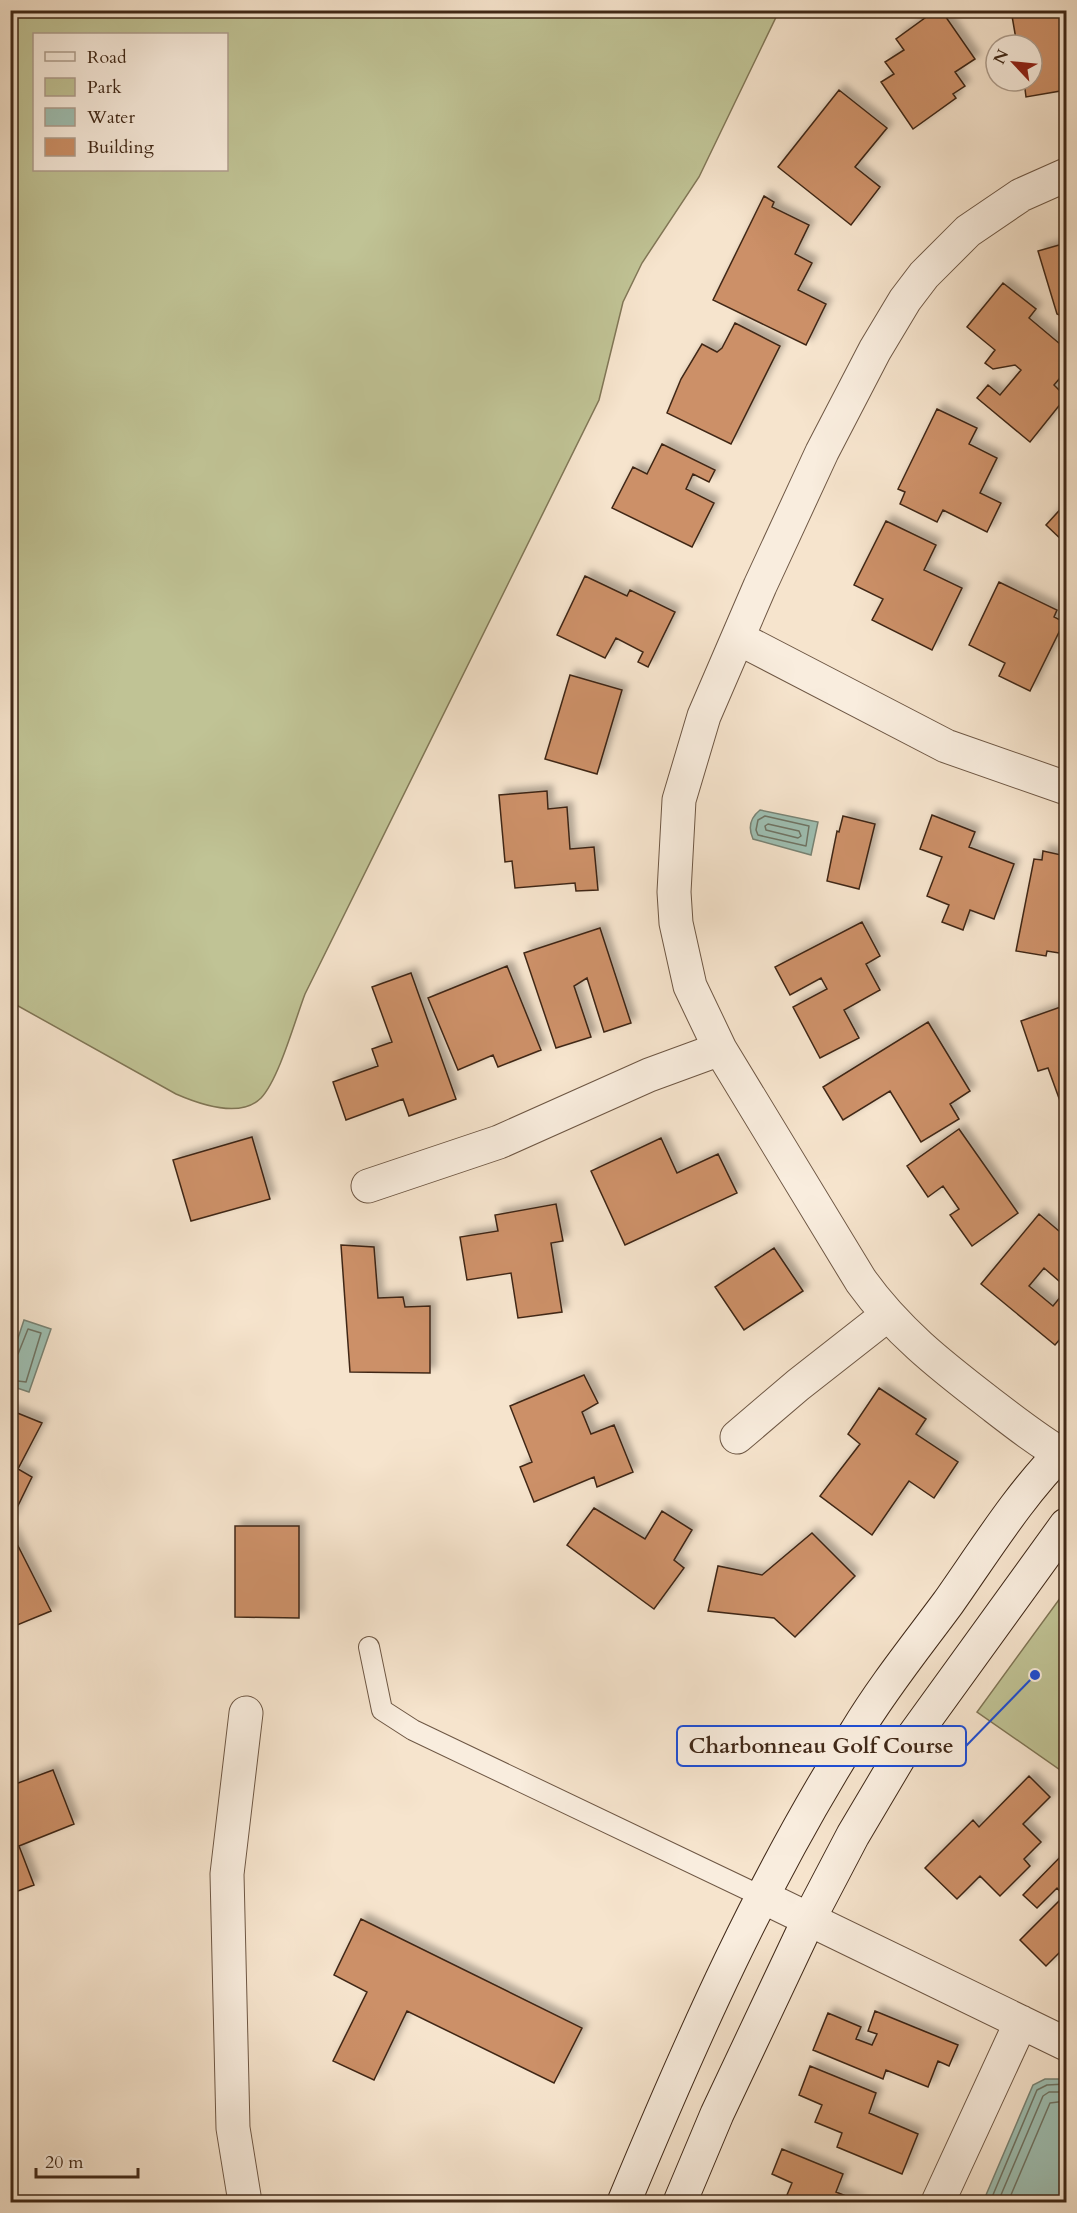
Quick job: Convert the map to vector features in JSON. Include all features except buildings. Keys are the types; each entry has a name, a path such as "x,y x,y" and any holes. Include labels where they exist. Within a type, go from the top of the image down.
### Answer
{"street":[{"path":"624,2202 669,2095 752,1915 856,1730 1006,1521 1065,1453 1034,1437 941,1366 886,1316 861,1281 720,1048 690,987 676,923 674,891 680,800 704,716 822,452 875,350 905,300 924,275 968,231 1021,195 1066,175"},
{"path":"738,638 946,746 1066,788"},
{"path":"368,1186 499,1142 649,1076 720,1048"},
{"path":"737,1437 798,1385 886,1316"},
{"path":"680,2202 717,2114 809,1919 853,1835 904,1749 1066,1525"},
{"path":"245,2202 233,2128 227,1874 246,1713"},
{"path":"763,1897 1066,2044"},
{"path":"938,2202 1021,2022"}],"lane":[{"path":"369,1647 382,1710 413,1730 763,1897"}],"green space":[{"path":"11,10 779,11 699,177 642,263 623,302 599,400 305,994 280,1064 268,1089 252,1104 231,1109 207,1105 176,1094 11,1002"},
{"path":"1066,1590 1066,1774 977,1712"}],"water":[{"path":"760,810 818,822 811,855 753,839 751,823"},
{"path":"24,1320 51,1329 29,1392 11,1386 11,1359"},
{"path":"1045,2079 1066,2079 1065,2202 983,2202 1033,2085"}],"place":[{"name":"Charbonneau Golf Course","path":"1035,1675"}]}
